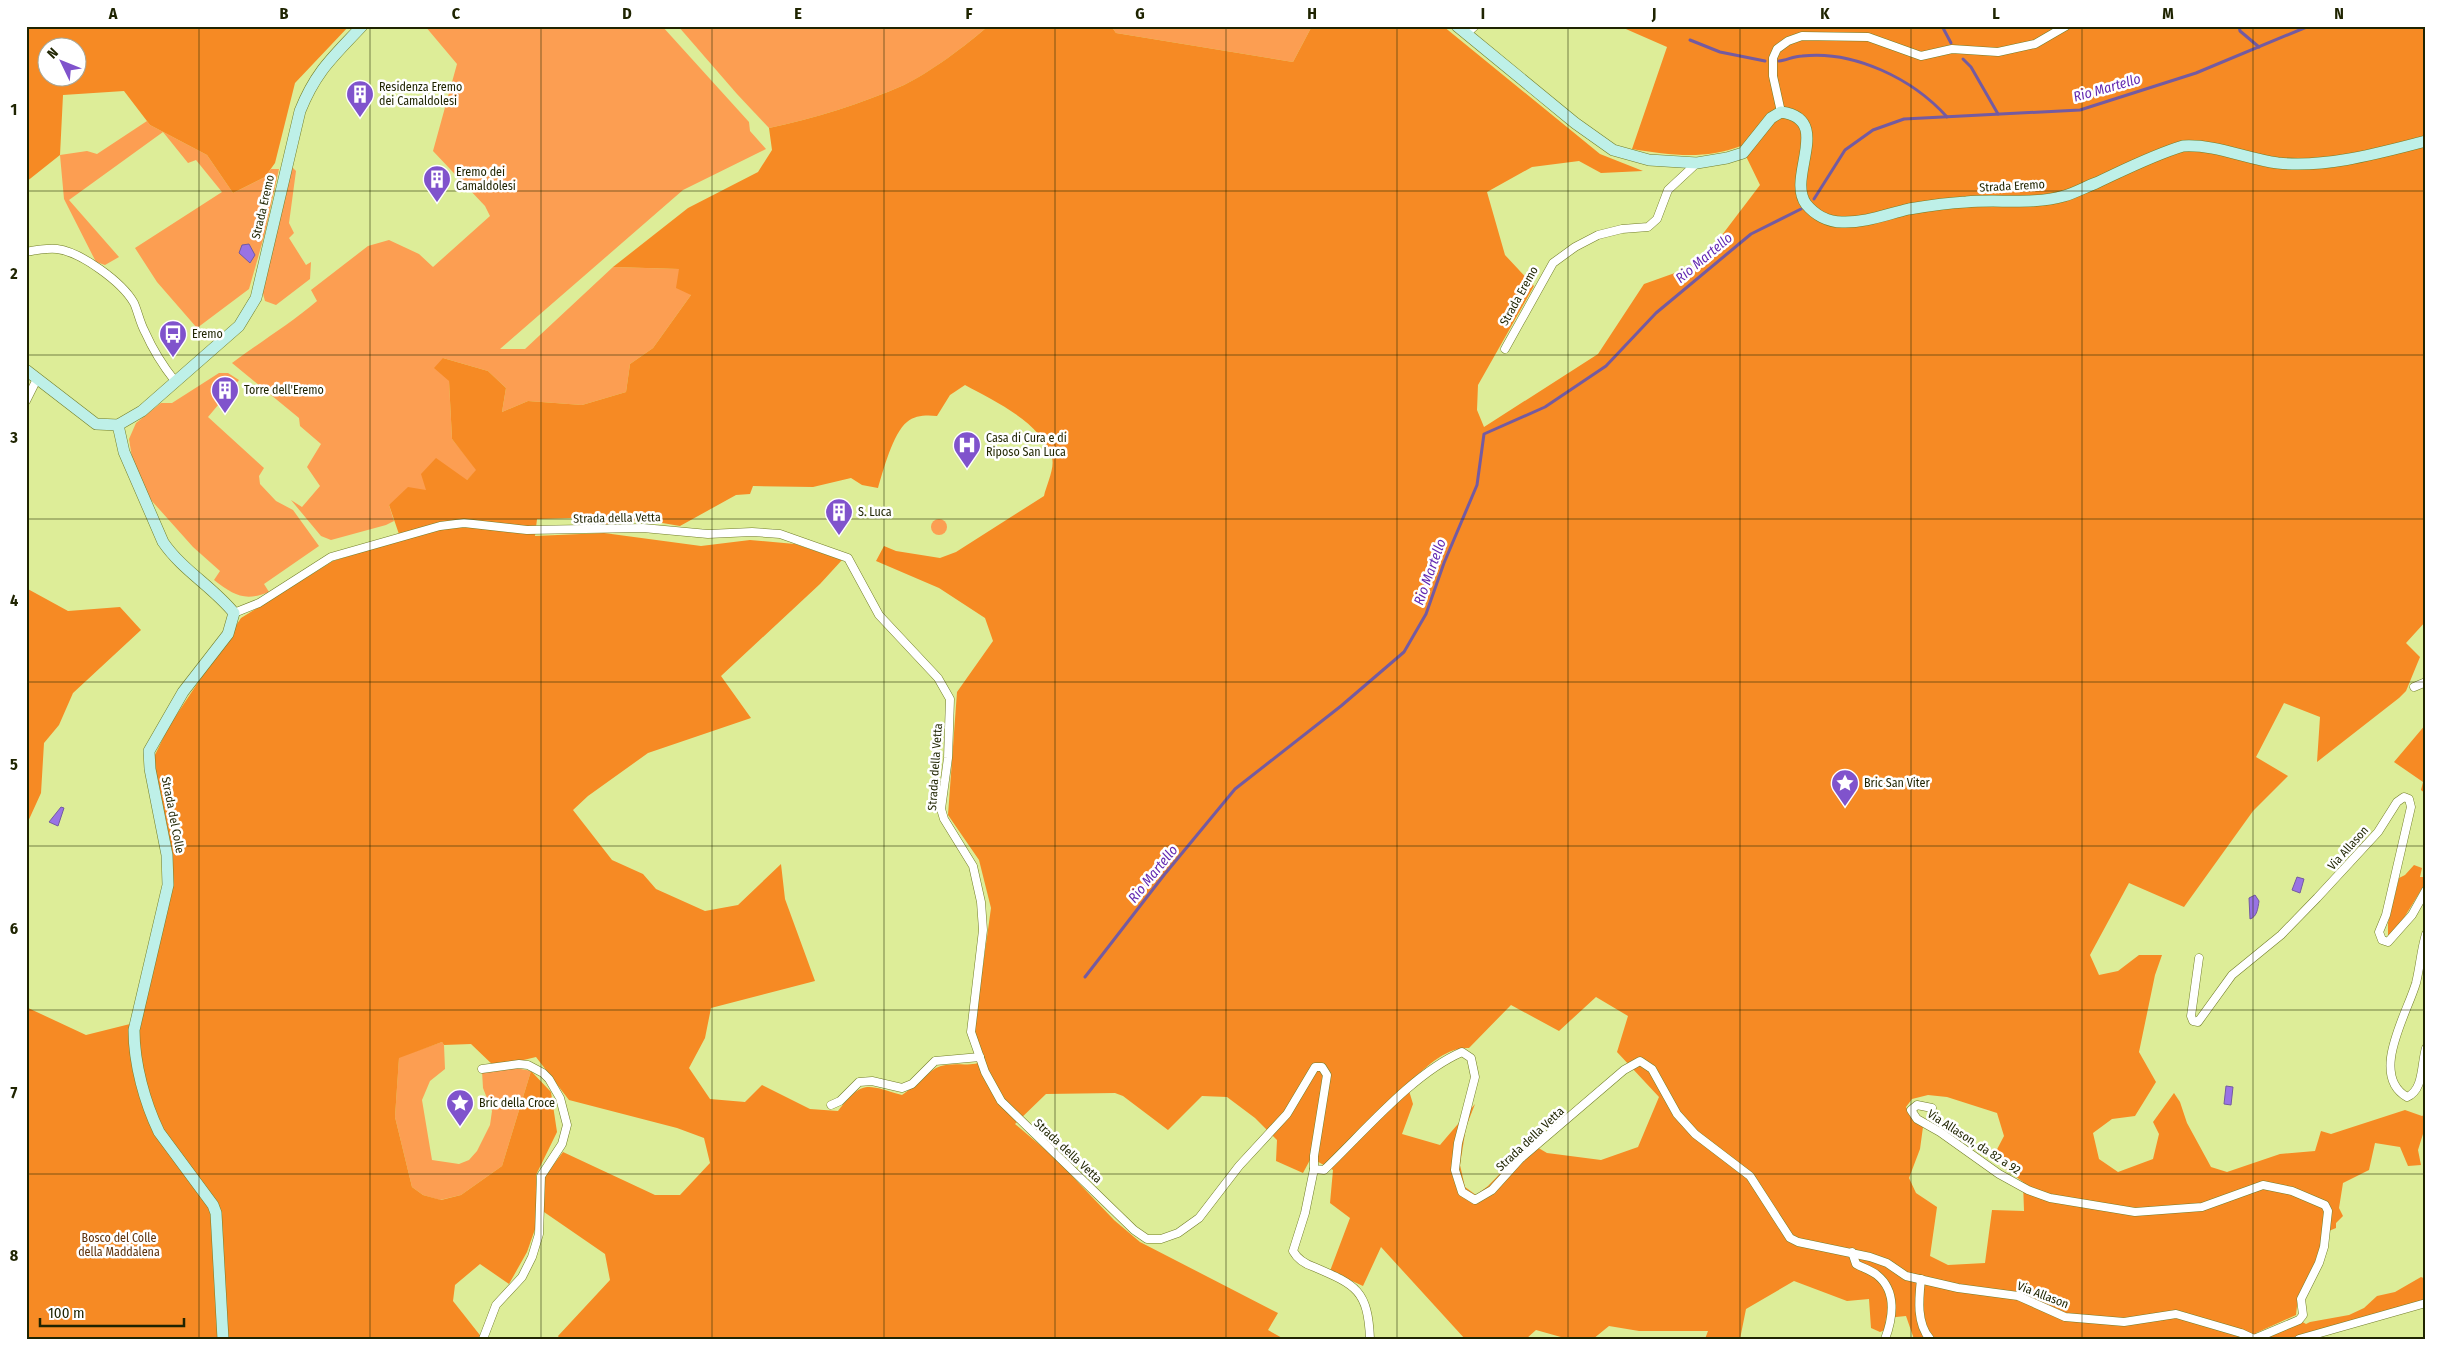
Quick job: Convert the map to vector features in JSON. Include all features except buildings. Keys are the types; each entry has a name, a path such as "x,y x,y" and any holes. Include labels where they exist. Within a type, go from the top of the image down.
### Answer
{"main road":[{"name":"Strada Eremo","path":"118,425 142,411 239,326 256,298 300,111 310,86 323,66 362,26"},
{"path":"1466,29 1575,123 1613,150 1649,160 1697,163 1743,153 1771,118 1781,112"},
{"name":"Strada Eremo","path":"1781,112 1791,113 1798,118 1806,132 1807,155 1800,180 1800,193 1807,205 1822,218 1840,222 1860,222 1909,209 1967,202 2064,197 2183,146 2199,145 2278,163 2322,164 2426,141"},
{"path":"26,370 96,424 118,425 124,452 163,542 171,554 226,602 234,613"},
{"name":"Strada del Colle","path":"223,1339 216,1213 213,1205 159,1132 138,1059 134,1030 168,885 167,855 150,769 149,751 183,692 228,634 234,613"}],"street":[{"path":"1781,112 1773,76 1773,58 1778,49 1788,41 1802,36 1868,37 1921,56 1952,49 1998,52 2035,44 2066,26"},
{"name":"Strada Eremo","path":"1505,349 1553,263 1575,247 1598,234 1622,229 1648,227 1657,219 1668,190 1697,163"},
{"path":"26,252 55,248 68,251 100,269 119,285 133,302 144,331 162,364 175,381"},
{"path":"26,401 37,379"},
{"name":"Strada della Vetta","path":"234,613 259,603 331,557 440,526 464,523 527,530 643,528 708,534 752,532 780,534 843,556 853,564 880,615 938,678 950,699 948,758 941,809 944,819 973,866 983,914 971,1028 985,1072 1000,1101 1134,1230 1147,1239 1161,1239 1178,1233 1199,1218 1239,1166 1287,1114 1310,1073 1316,1067 1322,1067 1326,1071 1327,1080 1314,1156 1314,1169 1307,1205 1293,1252 1296,1258 1305,1264 1349,1283 1361,1295 1369,1314 1370,1339"},
{"path":"2414,687 2426,682"},
{"name":"Via Allason","path":"2199,958 2190,1016 2193,1021 2198,1022 2232,975 2281,935 2317,898 2378,832 2397,802 2404,797 2409,799 2411,807 2386,915 2379,932 2382,940 2388,942 2396,934 2412,915 2426,890"},
{"path":"2426,934 2416,981 2391,1053 2390,1071 2395,1086 2407,1097 2414,1094 2418,1088 2426,1048"},
{"name":"Strada della Vetta","path":"1314,1169 1324,1170 1408,1089 1449,1058 1462,1052 1471,1058 1474,1077 1458,1143 1455,1170 1462,1192 1475,1200 1492,1190 1520,1159 1624,1070 1640,1061 1652,1069 1677,1114 1695,1134 1750,1176 1790,1238 1798,1242"},
{"path":"830,1105 840,1101 860,1082 872,1081 902,1088 912,1084 935,1062 980,1057"},
{"path":"482,1069 519,1064 528,1065 543,1073 560,1098 567,1125 562,1144 541,1176 539,1234 532,1257 522,1276 496,1306 483,1339"},
{"name":"Via Allason, da 82 a 92","path":"1932,1108 1917,1105 1911,1110 1917,1119 1999,1174 2028,1190 2050,1198 2135,1212 2202,1207 2263,1185 2292,1191 2326,1205 2328,1211 2324,1247 2319,1263 2301,1299 2303,1315 2299,1320 2254,1339"},
{"name":"Via Allason","path":"1798,1242 1852,1252 1887,1263 1906,1276 1958,1288 2018,1296 2065,1317 2124,1322 2176,1314 2241,1333 2254,1339"},
{"path":"1852,1252 1856,1264 1875,1273 1888,1290 1892,1305 1890,1325 1886,1339"},
{"path":"1921,1279 1919,1299 1921,1320 1930,1339"},
{"path":"2299,1339 2426,1303"}],"shaded area":[{"path":"425,26 662,26 749,122 750,131 766,149 683,190 500,349 525,349 613,267 679,269 691,295 653,348 630,364 626,392 582,405 528,401 502,412 506,388 488,371 443,358 449,381 452,439 477,470 467,480 426,490 389,505 394,521 386,525 331,540 321,536 291,500 302,507 320,486 307,467 321,444 300,426 299,418 232,363 317,301 311,290 368,246 389,240 419,254 433,267 490,216 485,206 433,151 457,64"},
{"path":"678,26 988,26 948,58 904,85 838,110 769,128"},
{"path":"1111,26 1312,26 1293,62 1116,33"},
{"path":"147,121 150,125 207,155 233,193 265,177 271,169 279,169 265,233 249,289 197,328 157,282 135,248 222,192 196,160 188,163 163,132 69,200 119,257 105,265 96,262 64,199 60,155 87,151 97,154"},
{"path":"292,167 296,171 289,223 294,233 289,238 306,265 311,262 310,279 276,305 265,301 262,290"},
{"path":"249,244 255,255 250,263 239,253 242,245"},
{"path":"219,373 228,373 239,380 208,417 264,468 259,476 260,484 276,501 293,510 319,546 264,584 269,592 260,595 246,597 228,590 214,580 220,571 193,547 151,500 133,464 129,439 136,423 161,403 172,403"},
{"path":"939,519 945,521 947,527 945,533 939,535 933,533 931,527 933,521"},
{"path":"61,807 64,808 58,826 49,822"},
{"path":"2297,877 2304,879 2300,893 2292,890"},
{"path":"2255,895 2259,901 2258,906 2256,914 2250,919 2249,898"},
{"path":"442,1042 444,1045 445,1069 430,1081 422,1100 432,1160 459,1164 469,1160 477,1151 490,1125 492,1111 483,1088 482,1071 516,1068 531,1071 502,1166 461,1195 440,1200 423,1195 412,1187 395,1117 399,1057"},
{"path":"2226,1086 2233,1087 2231,1105 2224,1104"}],"green space":[{"path":"26,26 349,26 295,83 275,163 265,177 233,193 207,155 150,125 124,91 63,95 60,155 26,182"},
{"name":"Bosco del Colle della Maddalena","path":"988,26 1111,26 1116,33 1293,62 1312,26 1443,26 1600,154 1643,171 1601,173 1579,161 1532,167 1487,192 1505,255 1534,286 1478,385 1477,410 1484,427 1598,354 1644,284 1700,264 1760,185 1741,146 1700,155 1660,153 1632,149 1667,47 1619,26 2426,26 2426,621 2406,643 2420,657 2406,691 2317,762 2320,717 2284,703 2256,757 2288,776 2253,811 2184,907 2129,883 2090,955 2099,975 2118,971 2139,955 2162,955 2155,975 2139,1052 2156,1082 2135,1116 2112,1119 2093,1133 2099,1159 2118,1172 2153,1159 2159,1134 2153,1122 2174,1093 2180,1102 2187,1123 2211,1167 2227,1172 2280,1154 2315,1151 2321,1131 2331,1134 2405,1110 2422,1116 2426,1114 2426,1135 2423,1134 2418,1150 2421,1165 2408,1166 2400,1147 2375,1143 2369,1170 2343,1183 2339,1208 2343,1216 2336,1223 2336,1228 2324,1233 2316,1265 2298,1297 2296,1315 2256,1333 2255,1339 1914,1339 1906,1316 1886,1318 1885,1330 1880,1332 1871,1328 1869,1299 1847,1301 1794,1281 1746,1309 1740,1339 1705,1339 1708,1331 1639,1331 1609,1326 1593,1339 1568,1339 1536,1330 1526,1339 1465,1339 1381,1247 1363,1286 1330,1271 1350,1218 1330,1203 1333,1170 1311,1158 1303,1173 1276,1161 1277,1140 1255,1118 1227,1097 1202,1096 1168,1130 1123,1096 1115,1093 1046,1094 1015,1124 1054,1157 1114,1220 1140,1242 1278,1313 1268,1330 1284,1339 560,1339 558,1336 610,1280 605,1254 544,1212 544,1177 563,1152 655,1195 680,1195 710,1163 704,1138 677,1128 569,1100 536,1057 495,1067 471,1044 444,1045 442,1042 399,1058 395,1117 412,1187 423,1195 441,1200 461,1195 502,1166 531,1071 551,1092 557,1132 536,1175 540,1215 527,1252 509,1284 480,1264 455,1285 453,1301 483,1339 26,1339 26,1007 86,1035 138,1022 173,864 153,759 169,726 241,618 333,561 401,540 389,505 408,487 426,490 421,474 436,458 467,480 476,470 452,439 449,381 434,368 443,358 488,371 506,388 502,412 528,401 582,405 626,392 630,364 653,348 691,295 676,288 679,269 613,267 688,208 758,172 772,150 769,128 838,110 904,85 959,50","holes":["965,385 1016,414 1039,434 1047,445 1053,462 1044,496 956,552 940,558 896,551 884,546 876,561 939,588 985,618 993,641 957,692 948,815 979,860 991,908 974,1030 985,1060 974,1064 948,1065 936,1068 902,1095 873,1087 860,1089 838,1111 810,1109 762,1085 745,1102 710,1099 689,1068 705,1038 711,1008 815,981 785,899 781,864 738,905 705,911 656,889 643,874 612,860 573,810 588,796 648,753 751,718 721,676 820,584 842,560 795,544 750,540 701,546 604,533 535,536 537,519 603,517 604,525 645,520 680,526 736,495 750,494 753,486 813,487 851,478 862,485 878,488 889,453 902,427 917,417 937,416 950,395","1596,997 1628,1016 1617,1052 1659,1097 1638,1147 1601,1160 1547,1153 1530,1143 1488,1186 1476,1195 1465,1187 1460,1165 1466,1127 1475,1104 1440,1145 1402,1134 1413,1104 1407,1084 1443,1055 1451,1051 1469,1048 1511,1005 1559,1031","1928,1095 1947,1097 1997,1113 2004,1136 1992,1159 2023,1182 2024,1211 1992,1210 1985,1263 1948,1265 1930,1256 1937,1207 1916,1193 1909,1178 1920,1149 1923,1127 1911,1117 1906,1107 1912,1099"]},
{"path":"26,588 68,611 120,607 141,630 73,693 59,725 44,743 41,793 26,826"},
{"path":"2426,724 2426,794 2421,790 2423,782 2394,762"},
{"path":"2414,865 2422,868 2420,877 2426,877 2426,882 2399,926 2388,936 2388,923 2399,878 2405,875"},
{"path":"2421,1277 2426,1279 2426,1300 2292,1339 2266,1337 2301,1321 2306,1324 2349,1315 2364,1308 2377,1296 2395,1292"}],"waterway":[{"path":"1942,26 1951,43"},
{"path":"2239,26 2240,31 2259,47"},
{"name":"Rio Martello","path":"1814,199 1845,150 1873,130 1904,119 2080,110 2196,73 2309,26"},
{"path":"1690,40 1720,52 1765,61"},
{"path":"1779,61 1799,56 1822,55 1862,63 1900,79 1933,103 1947,117"},
{"path":"1963,59 1971,67 1998,114"},
{"name":"Rio Martello","path":"1085,977 1164,875 1235,789 1341,706 1404,652 1426,614 1444,563 1477,485 1484,434 1545,407 1606,366 1656,313 1751,234 1801,209"}],"place":[{"name":"Residenza Eremo dei Camaldolesi","path":"360,118"},
{"name":"Eremo dei Camaldolesi","path":"437,203"},
{"name":"Eremo","path":"173,358"},
{"name":"Torre dell'Eremo","path":"225,414"},
{"name":"Casa di Cura e di Riposo San Luca","path":"967,469"},
{"name":"S. Luca","path":"839,536"},
{"name":"Bric San Viter","path":"1845,807"},
{"name":"Bric della Croce","path":"460,1127"}]}
